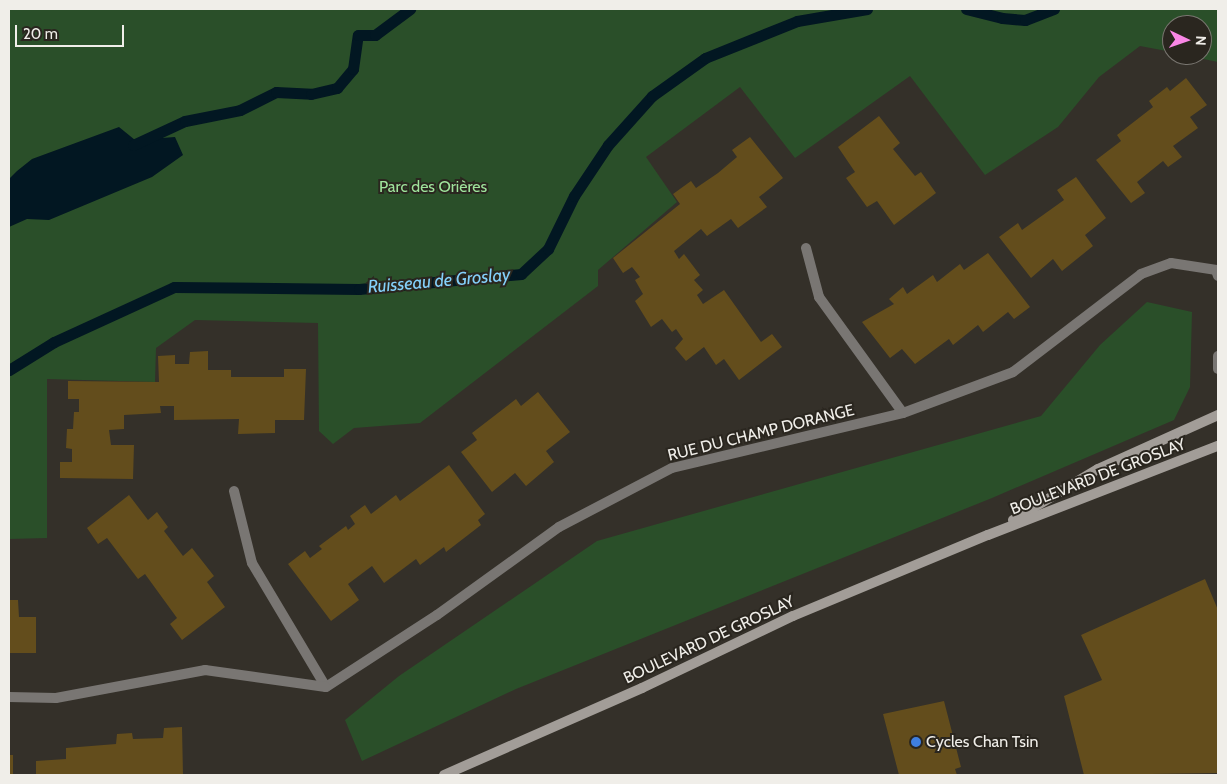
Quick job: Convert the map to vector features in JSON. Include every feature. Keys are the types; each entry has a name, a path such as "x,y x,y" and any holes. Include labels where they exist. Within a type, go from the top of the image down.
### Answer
{"main road":[{"name":"BOULEVARD DE GROSLAY","path":"988,535 1098,469 1218,415"},
{"name":"BOULEVARD DE GROSLAY","path":"444,775 642,688 793,616 988,535 1218,446"}],"street":[{"path":"806,248 819,297 903,413"},
{"name":"RUE DU CHAMP DORANGE","path":"326,687 437,615 559,527 672,468 903,413 1013,372 1141,274 1171,263 1217,271"},
{"path":"1218,356 1218,369"},
{"path":"234,491 252,563 326,687"},
{"path":"9,697 56,698 205,670 326,687"}],"green space":[{"name":"Parc des Orières","path":"9,9 1218,9 1218,62 1212,61 1212,15 1162,15 1162,50 1140,46 1099,77 1058,127 985,175 910,76 795,158 740,87 646,157 677,202 598,270 598,286 420,423 354,428 333,444 319,431 318,323 195,320 156,348 155,382 47,379 47,538 9,539"},
{"path":"1147,302 1192,312 1190,387 1174,420 992,498 516,689 362,761 345,720 399,676 597,541 1041,416 1100,345"}],"water":[{"path":"119,127 135,140 175,137 183,155 152,177 49,220 27,219 9,227 9,179 17,171 32,159"}],"building":[{"path":"1186,78 1207,105 1190,117 1198,128 1173,146 1182,157 1168,167 1163,161 1137,182 1145,193 1131,203 1096,160 1121,141 1117,135 1153,107 1149,101 1167,87 1170,91"},
{"path":"879,116 900,143 893,149 915,176 921,172 936,193 894,225 877,201 867,207 846,178 855,172 838,147"},
{"path":"750,137 783,178 759,197 767,207 738,228 731,219 707,236 701,229 674,251 679,259 684,254 700,275 694,280 703,290 697,295 703,304 724,290 761,342 772,334 782,347 739,380 724,359 716,365 704,347 686,361 675,348 683,339 676,329 672,332 662,319 651,327 635,301 643,294 635,280 640,277 632,267 623,273 613,258 680,204 673,194 691,181 696,188 718,173 737,157 732,150"},
{"path":"1076,177 1106,218 1085,235 1093,246 1062,271 1053,259 1031,278 999,237 1018,223 1022,230 1064,200 1057,190"},
{"path":"988,253 1030,307 1014,319 1008,312 983,332 978,325 953,345 949,339 915,364 902,349 890,358 862,322 894,304 889,299 903,287 907,294 933,275 937,282 960,264 964,270"},
{"path":"208,351 208,370 231,370 231,377 284,377 284,369 306,369 304,420 275,420 275,433 238,434 239,419 174,420 174,406 160,406 161,413 124,415 124,429 109,430 111,445 134,445 133,479 60,478 60,462 72,462 72,449 66,448 67,429 73,429 74,412 79,412 79,399 68,399 68,381 159,382 158,356 175,355 175,364 189,364 190,352"},
{"path":"538,392 570,432 546,451 554,462 526,486 515,473 492,492 461,452 477,440 472,433 516,399 521,406"},
{"path":"449,465 485,514 478,520 481,525 446,552 444,547 420,565 416,559 384,583 372,566 348,584 359,600 331,621 288,564 305,551 310,558 322,549 319,546 346,526 348,530 355,524 350,516 365,505 371,514 396,495 400,501"},
{"path":"129,495 148,520 157,512 168,527 164,531 183,556 192,548 214,576 207,582 225,607 182,640 170,624 177,618 145,574 138,579 107,538 98,544 87,528"},
{"path":"1205,579 1218,610 1218,773 1084,775 1064,696 1102,680 1081,635"},
{"path":"9,600 18,600 19,617 36,617 36,653 9,653"},
{"path":"944,701 961,767 955,769 957,775 899,775 883,714"},
{"path":"182,727 183,775 36,775 36,761 66,759 66,748 116,744 117,734 132,733 133,739 163,738 164,728"},
{"path":"9,755 13,755 13,775 9,775"}],"waterway":[{"name":"Ruisseau de Groslay","path":"133,145 185,121 240,110 276,92 311,94 337,88 353,69 358,35 375,35 410,9"},
{"name":"Ruisseau de Groslay","path":"9,370 54,342 174,287 359,289 521,274 548,249 574,196 608,145 652,96 705,58 797,21 867,9"},
{"name":"Ruisseau de Groslay","path":"966,9 1002,18 1025,20 1054,9"}],"place":[{"name":"Cycles Chan Tsin","path":"916,742"}]}
